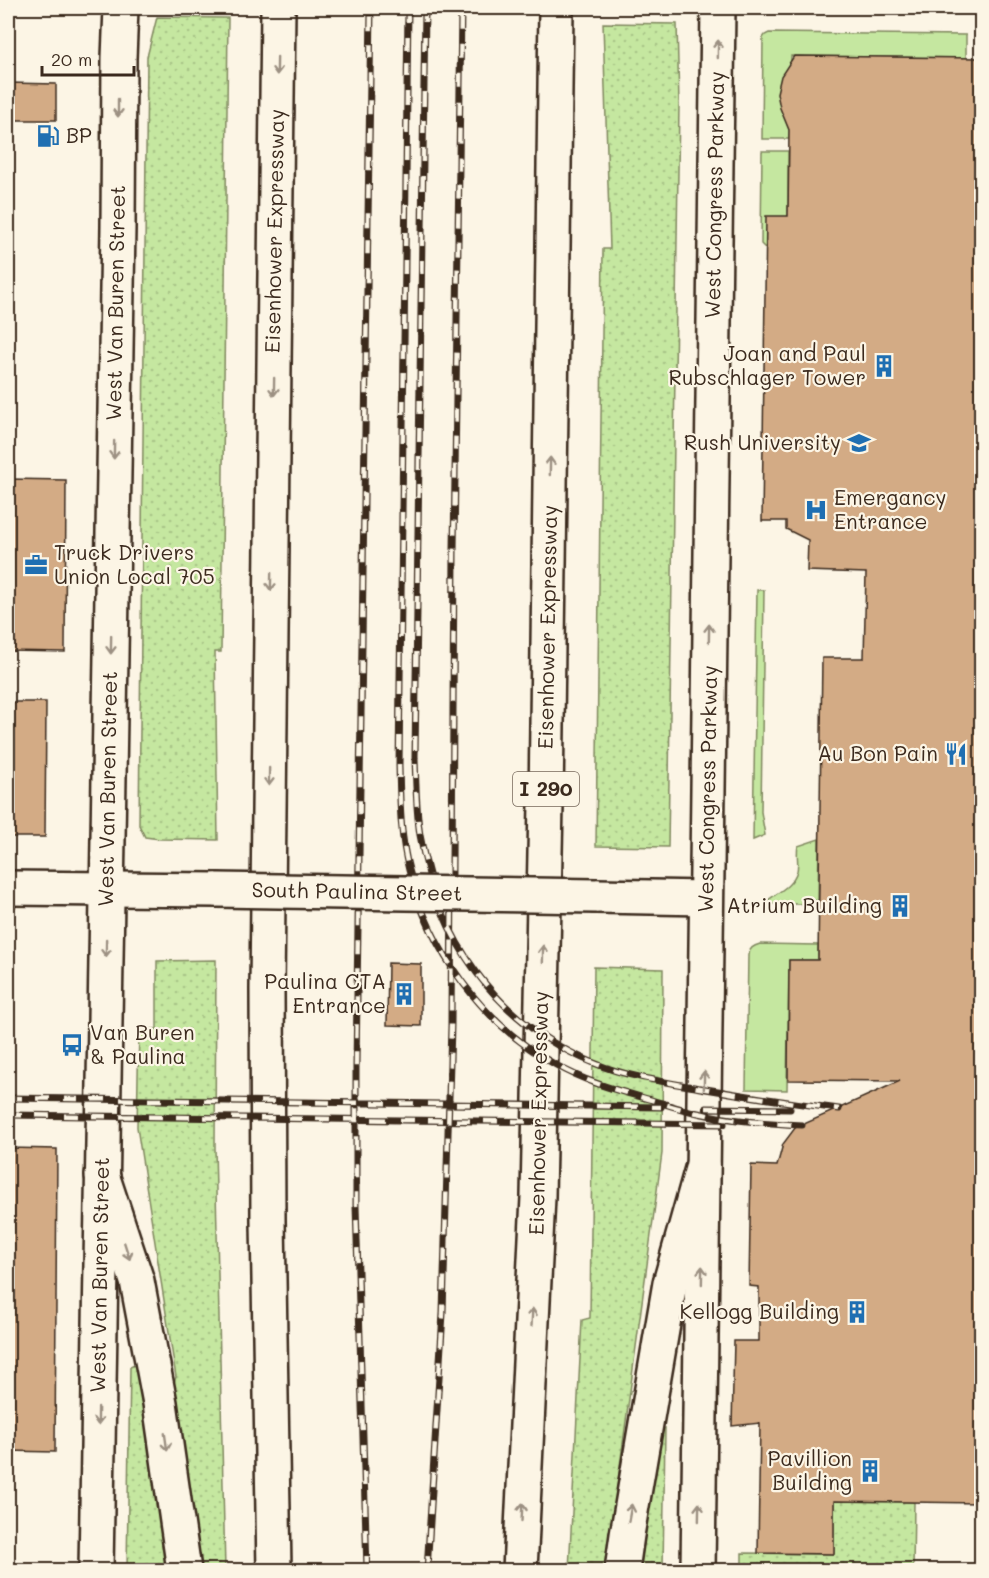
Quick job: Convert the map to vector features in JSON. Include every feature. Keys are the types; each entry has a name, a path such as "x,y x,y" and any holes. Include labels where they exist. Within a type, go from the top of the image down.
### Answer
{"main road":[{"name":"West Van Buren Street","path":"96,1570 121,8"},
{"name":"Eisenhower Expressway","path":"274,1570 267,989 278,8"},
{"name":"Eisenhower Expressway","path":"520,1570 538,1173 546,780 556,8"},
{"name":"West Congress Parkway","path":"698,1570 718,8"},
{"name":"South Paulina Street","path":"8,888 706,898"},
{"path":"622,1570 670,1283 703,1165"},
{"path":"102,1175 137,1281 160,1403 184,1570"}],"green space":[{"path":"157,17 228,18 221,652 215,652 218,840 145,837 139,825 147,57"},
{"path":"603,23 677,24 679,104 668,847 596,846 603,249 610,249"},
{"path":"769,33 966,35 966,58 791,56 789,139 762,139 763,38"},
{"path":"762,151 788,151 788,216 766,249 761,244"},
{"path":"757,590 764,590 761,812 765,835 753,840"},
{"path":"819,839 818,900 806,904 768,904 766,902 795,877 798,868 798,846"},
{"path":"760,944 818,945 818,960 789,960 787,1090 746,1089 748,955 752,948"},
{"path":"216,960 215,1148 225,1570 199,1570 174,1383 176,1377 137,1127 139,1029 157,1029 157,961"},
{"path":"594,967 663,969 662,1153 606,1570 569,1570 582,1320 590,1318"},
{"path":"137,1364 168,1570 127,1570 130,1367"},
{"path":"665,1428 663,1570 640,1570 660,1430"},
{"path":"834,1501 914,1502 913,1570 742,1570 742,1553 834,1554"}],"building":[{"name":"Rush University","path":"794,56 981,58 981,1503 834,1501 834,1554 758,1553 760,1423 732,1426 734,1341 759,1341 759,1287 749,1286 751,1165 777,1166 783,1144 795,1128 900,1081 788,1080 789,960 818,960 822,658 864,658 866,573 807,571 808,540 786,529 786,521 762,521 766,216 788,216 789,130 777,93 781,76"},
{"path":"8,83 56,84 56,120 8,120"},
{"name":"Truck Drivers Union Local 705","path":"8,479 66,480 65,652 8,651"},
{"path":"8,702 46,702 45,837 8,837"},
{"name":"Paulina CTA Entrance","path":"388,963 421,964 421,1026 387,1025"},
{"path":"8,1148 57,1149 55,1452 8,1451"}],"railway":[{"path":"367,1570 356,1206 356,1066 371,8"},
{"path":"408,8 399,766 404,844 418,900 445,956 483,1007 505,1029 556,1065 597,1084 711,1116 802,1125"},
{"path":"425,8 415,758 420,835 429,873 441,908 457,942 477,973 500,1000 528,1025 559,1046 594,1063 633,1075 735,1094 839,1109"},
{"path":"427,1570 443,1313 451,1025 461,8"},
{"path":"8,1098 661,1107"},
{"path":"706,1108 790,1109"},
{"path":"8,1115 724,1124"}],"place":[{"name":"BP","path":"48,136"},
{"name":"Joan and Paul Rubschlager Tower","path":"884,366"},
{"name":"Rush University","path":"859,443"},
{"name":"Emergancy Entrance","path":"816,510"},
{"name":"Truck Drivers Union Local 705","path":"36,565"},
{"name":"Au Bon Pain","path":"956,754"},
{"name":"Atrium Building","path":"900,906"},
{"name":"Paulina CTA Entrance","path":"404,994"},
{"name":"Van Buren & Paulina","path":"72,1045"},
{"name":"Kellogg Building","path":"857,1312"},
{"name":"Pavillion Building","path":"870,1471"}]}
